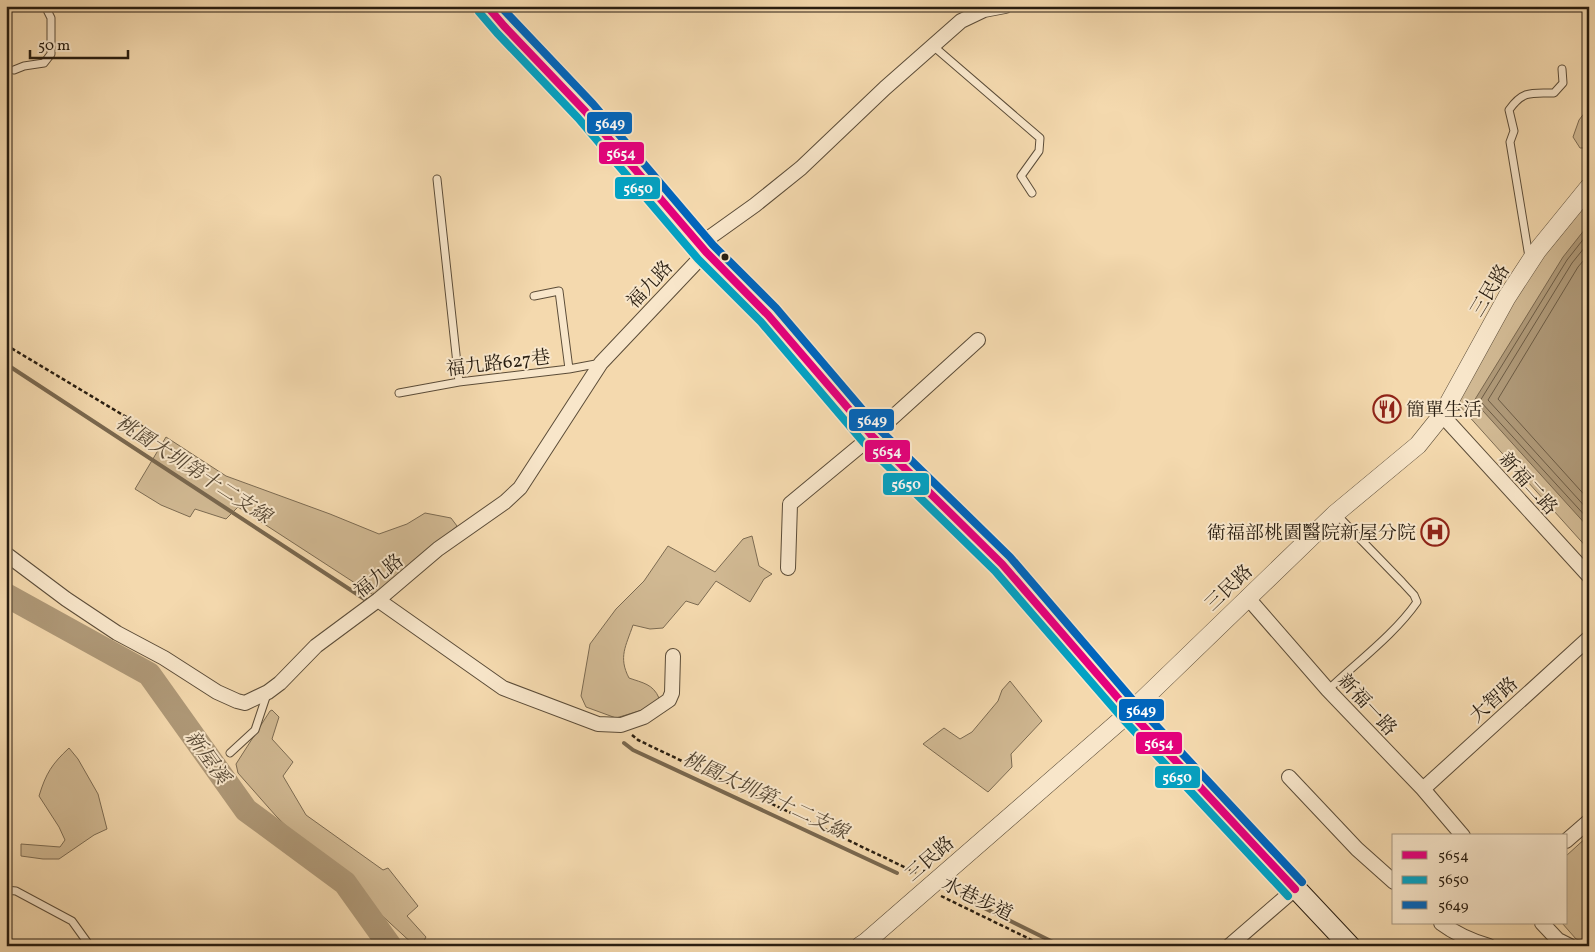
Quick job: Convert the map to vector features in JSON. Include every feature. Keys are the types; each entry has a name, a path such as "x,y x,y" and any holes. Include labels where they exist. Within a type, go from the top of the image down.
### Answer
{"main road":[{"path":"487,6 585,111 702,248 768,315 872,436 1002,564 1130,712 1350,946"}],"street":[{"name":"福九路","path":"6,554 66,599 117,633 164,658 217,692 245,703 268,692 316,646 378,600 438,549 504,502 520,488 601,363 702,248 801,168 932,45 966,17 984,10 1005,6"},
{"name":"三民路","path":"860,944 1130,712 1335,514 1418,445 1442,415 1507,297 1537,251 1589,187"},
{"path":"788,568 790,504 872,436 978,340"},
{"name":"新福二路","path":"1442,415 1589,576"},
{"name":"新福一路","path":"1247,597 1328,690 1422,788 1461,834"},
{"path":"378,600 504,688 598,724 621,725 644,717 669,700 672,693 673,656"},
{"name":"大智路","path":"1422,788 1589,638"},
{"path":"1289,777 1357,848 1392,880"},
{"path":"1568,839 1589,820"},
{"path":"1229,946 1295,889"},
{"path":"1442,924 1472,941 1489,946"},
{"path":"1543,924 1560,944"}],"lane":[{"path":"14,70 24,66 44,63 51,54 51,18 45,6"},
{"path":"932,45 1040,138 1038,151 1021,176 1032,193"},
{"path":"1530,262 1510,142 1514,131 1509,110 1515,102 1528,93 1554,93 1563,83 1562,69"},
{"path":"437,179 459,382"},
{"path":"534,296 559,291 569,369"},
{"name":"福九路627巷","path":"399,393 459,382 569,369 601,363"},
{"path":"1328,690 1383,639 1417,602 1414,595 1402,582 1335,514"},
{"path":"230,753 255,730 268,692"},
{"path":"6,890 16,891 72,921 90,946"}],"path":[{"path":"6,345 158,436"},
{"name":"水巷步道","path":"621,725 638,740 930,885 1044,946"}],"shaded area":[{"path":"1589,107 1589,148 1580,148 1573,137 1579,120"},
{"path":"1589,199 1589,550 1457,403 1524,279"},
{"path":"166,437 226,476 379,534 407,524 425,513 451,518 457,526 378,598 238,507 226,519 195,509 190,517 161,505 135,489"},
{"path":"752,536 759,566 772,574 764,579 750,602 716,581 698,605 686,601 663,628 650,629 633,625 624,651 626,671 629,678 651,687 659,698 649,708 616,718 586,707 581,696 590,644 616,609 644,581 668,546 715,572 743,539"},
{"path":"1010,681 1042,721 1011,754 1012,767 988,792 923,744 944,728 960,739 972,732 998,701 1002,690"},
{"path":"272,710 279,717 272,739 293,762 283,776 306,815 383,870 388,868 418,906 407,916 426,937 421,946 415,946 315,854 276,816 238,773 236,764"},
{"path":"69,748 78,759 98,794 107,829 94,835 59,859 21,856 21,844 60,847 65,840 39,796 50,769"},
{"path":"1589,835 1589,943 1576,939 1563,924 1568,924 1568,854"}],"water":[{"path":"1589,224 1589,528 1474,401 1563,257"}],"waterway":[{"name":"桃園大圳第十二支線","path":"6,364 366,600"},
{"name":"新屋溪","path":"6,595 149,674 246,810 345,883 390,946"},
{"name":"桃園大圳第十二支線","path":"624,743 633,750 897,873"},
{"name":"桃園大圳第十二支線","path":"962,897 1061,946"}],"transit line":[{"name":"5654","path":"487,6 585,111 706,252 768,315 872,436 1002,564 1130,712 1295,889"},
{"name":"5649","path":"500,6 593,104 713,245 776,308 879,429 1010,557 1137,705 1302,882"},
{"name":"5650","path":"479,12 578,118 698,259 761,322 864,443 995,571 1123,719 1288,896"}],"place":[{"name":"簡單生活","path":"1387,409"},
{"name":"衛福部桃園醫院新屋分院","path":"1435,532"}]}
